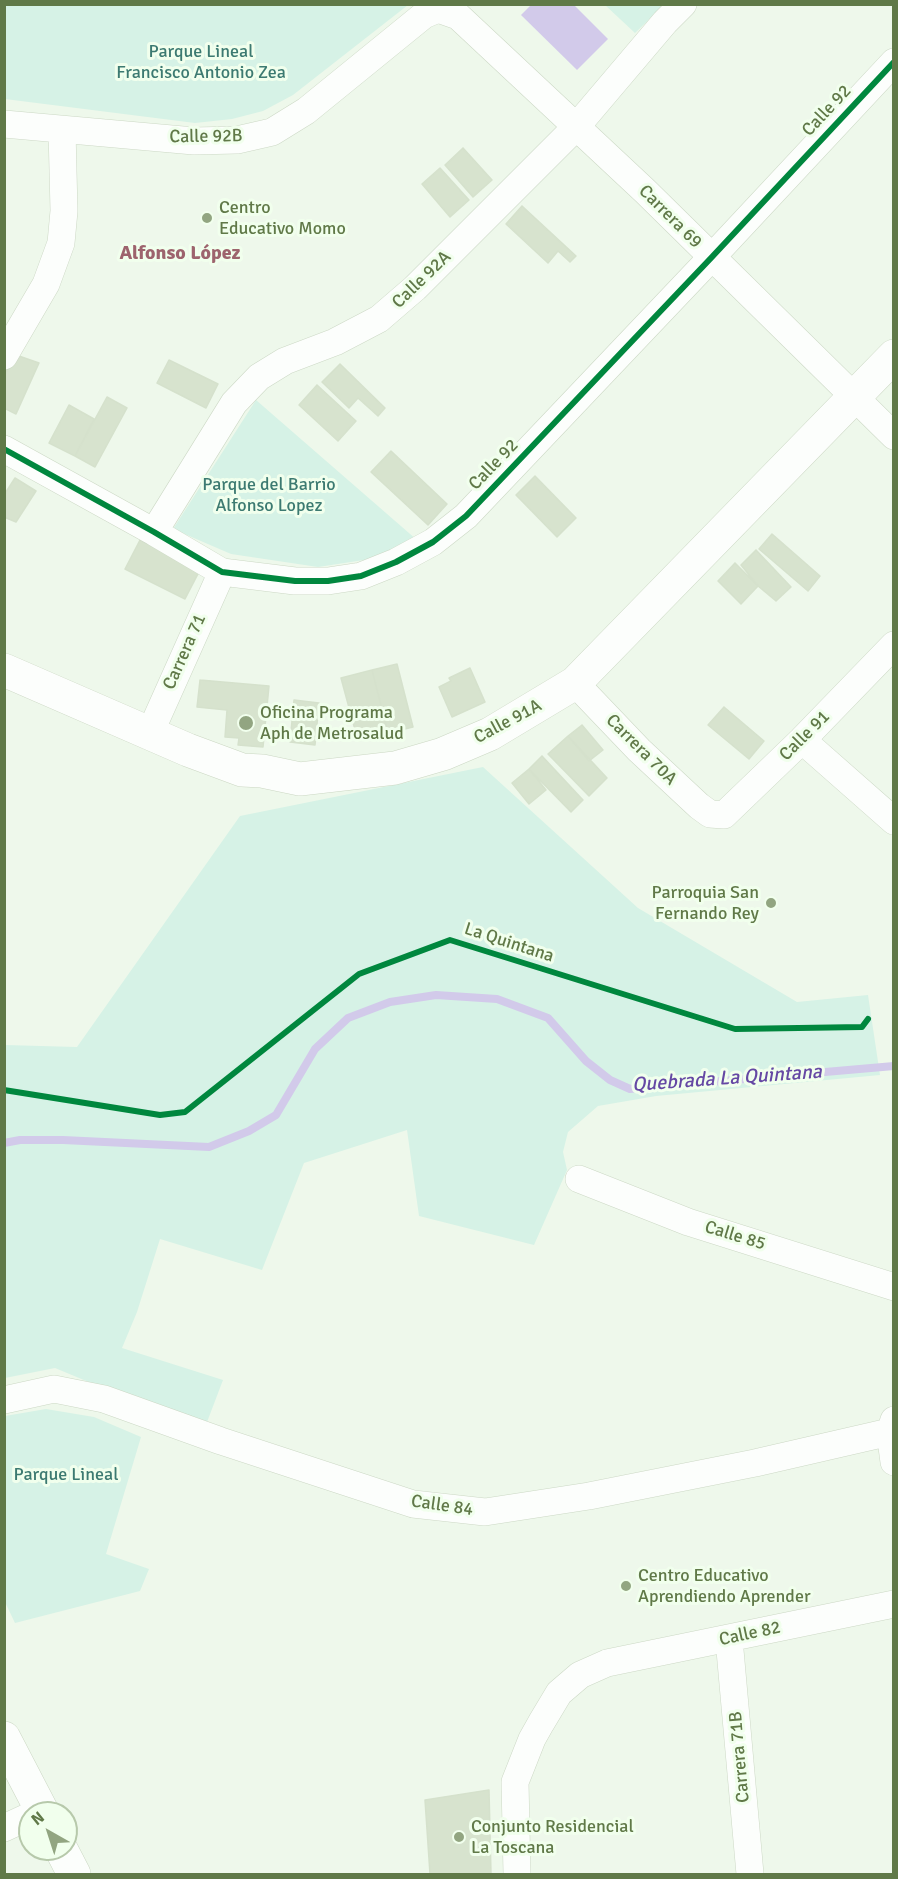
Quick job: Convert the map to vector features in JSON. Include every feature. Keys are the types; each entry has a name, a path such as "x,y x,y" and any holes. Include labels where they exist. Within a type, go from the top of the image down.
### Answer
{"street":[{"name":"Calle 92A","path":"154,532 234,403 259,377 285,361 335,342 379,319 415,288 576,126 682,4"},
{"name":"Carrera 69","path":"438,9 458,16 576,126 894,436"},
{"name":"Calle 92B","path":"4,124 194,141 237,140 272,132 306,111 424,15 438,9"},
{"name":"Calle 92","path":"4,449 154,532 222,573 295,581 328,581 362,576 396,562 433,542 466,516 894,62"},
{"path":"4,356 46,284 61,243 64,211 62,130"},
{"name":"Calle 91A","path":"4,670 188,750 242,770 262,771 300,779 395,768 442,754 489,734 575,683 894,356"},
{"name":"Carrera 71","path":"150,733 222,573"},
{"name":"Calle 91","path":"710,814 724,815 736,806 894,645"},
{"name":"Carrera 70A","path":"575,683 639,750 710,814"},
{"path":"802,740 894,821"},
{"name":"Calle 85","path":"579,1179 688,1222 894,1287"},
{"name":"Calle 84","path":"4,1400 54,1389 104,1399 221,1441 413,1504 485,1512 600,1494 755,1463 893,1428"},
{"path":"893,1428 894,1462"},
{"name":"Calle 82","path":"517,1875 515,1782 532,1739 559,1693 580,1675 607,1662 894,1604"},
{"name":"Carrera 71B","path":"729,1639 750,1875"},
{"path":"4,1738 33,1801"},
{"path":"4,1828 18,1822"},
{"path":"67,1861 75,1875"}],"green space":[{"name":"Parque Lineal Francisco Antonio Zea","path":"5,4 408,5 293,95 263,111 232,119 195,123 5,99"},
{"path":"605,5 664,5 635,33"},
{"name":"Parque del Barrio Alfonso Lopez","path":"256,400 417,540 377,558 318,567 231,554 173,529"},
{"path":"483,767 638,908 797,1002 868,995 880,1075 656,1096 598,1106 568,1132 563,1152 567,1170 534,1245 419,1216 407,1130 304,1163 262,1270 160,1239 137,1312 122,1348 223,1380 204,1430 55,1368 5,1378 5,1045 77,1047 240,816"},
{"name":"Parque Lineal","path":"46,1409 94,1417 141,1437 106,1554 149,1569 140,1591 15,1623 5,1602 5,1416"}],"shaded area":[{"path":"532,4 574,5 608,39 577,70 521,15"}],"building":[{"path":"463,148 492,180 473,197 445,165"},
{"path":"440,168 469,200 450,217 422,184"},
{"path":"522,206 576,256 570,262 558,251 548,263 506,224"},
{"path":"16,355 39,363 16,414 4,408 4,375"},
{"path":"169,360 218,384 206,408 157,383"},
{"path":"340,364 385,408 378,416 358,398 349,408 322,382"},
{"path":"317,385 356,421 338,441 299,405"},
{"path":"107,397 127,408 95,467 75,456"},
{"path":"69,405 94,419 75,456 49,443"},
{"path":"391,451 447,504 428,525 371,472"},
{"path":"535,476 576,518 557,537 516,495"},
{"path":"15,478 36,491 16,522 4,517 4,495"},
{"path":"772,534 820,576 808,591 759,549"},
{"path":"140,540 200,570 185,599 125,569"},
{"path":"756,550 791,587 776,601 758,586 741,565"},
{"path":"735,563 758,586 741,604 718,581"},
{"path":"397,664 413,727 388,733 372,670"},
{"path":"470,668 485,702 452,717 439,687 451,681 449,678"},
{"path":"372,670 388,733 358,741 341,678"},
{"name":"Oficina Programa Aph de Metrosalud","path":"200,680 269,686 263,747 238,745 239,738 225,737 227,710 197,707"},
{"path":"294,700 319,703 315,745 290,742"},
{"path":"724,707 764,741 749,759 708,725"},
{"path":"582,725 603,750 589,761 568,736"},
{"path":"568,736 607,778 589,796 548,754"},
{"path":"542,756 583,800 571,812 529,769"},
{"path":"529,769 546,790 529,804 512,783"},
{"name":"Conjunto Residencial La Toscana","path":"489,1790 491,1874 430,1874 425,1800"}],"waterway":[{"name":"Quebrada La Quintana","path":"4,1143 20,1140 63,1140 209,1147 249,1131 276,1115 315,1049 348,1018 390,1002 436,995 497,999 548,1018 586,1061 610,1080 630,1089 894,1066"}],"cycle path":[{"path":"4,449 222,572 295,581 328,581 361,576 396,562 433,542 466,516 894,62"},
{"name":"La Quintana","path":"4,1090 160,1115 185,1112 359,974 450,940 735,1029 862,1027 868,1019"}],"place":[{"name":"Centro Educativo Momo","path":"207,218"},
{"name":"Oficina Programa Aph de Metrosalud","path":"246,723"},
{"name":"Parroquia San Fernando Rey","path":"771,903"},
{"name":"Centro Educativo Aprendiendo Aprender","path":"626,1586"},
{"name":"Conjunto Residencial La Toscana","path":"459,1837"}],"district":[{"name":"Alfonso López","path":"180,254"}]}
